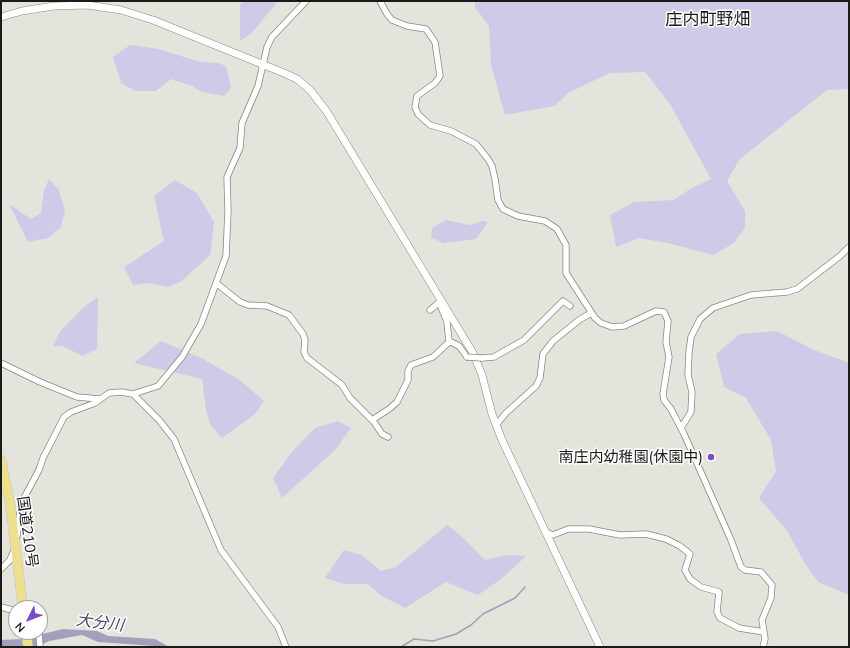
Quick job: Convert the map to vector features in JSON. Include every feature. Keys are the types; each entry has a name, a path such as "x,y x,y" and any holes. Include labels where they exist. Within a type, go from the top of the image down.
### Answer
{"highway":[{"name":"国道210号","path":"1,460 16,546 20,600"}],"street":[{"path":"1,569 10,560 16,546 23,501 57,429 68,413 92,404 114,392 133,394 158,386 182,357 201,324 226,252 228,211 226,177 240,148 242,123 255,93 267,47 272,37 306,1"},
{"path":"380,1 392,20 407,26 426,29 435,42 440,76 436,83 417,96 414,104 418,114 426,122 451,131 476,144 492,166 496,179 498,200 503,209 514,215 545,221 556,227 566,245 566,271 591,313 601,323 612,328 624,326 656,311 664,312 668,321 666,342 669,357 663,396 681,428 741,566 745,570 761,572 772,585 771,598 762,620 765,639 763,647"},
{"path":"1,17 45,6 78,5 110,8 149,19 263,64 297,79 318,99 476,361 496,425 600,647"},
{"path":"681,428 690,412 692,392 688,375 689,352 691,337 700,319 713,308 751,295 786,292 797,289 840,256 849,247"},
{"path":"216,283 240,302 248,305 267,306 288,315 305,340 304,352 307,358 342,385 350,398 372,420 382,434 388,437"},
{"path":"430,310 440,301"},
{"path":"372,420 397,402 407,382 408,371 411,365 435,356 449,341 447,322 440,301"},
{"path":"449,341 459,346 467,357 494,357 524,340 563,301 570,306"},
{"path":"496,425 506,413 536,386 540,378 543,354 553,341 579,320 591,313"},
{"path":"1,363 40,382 77,397 100,399"},
{"path":"133,394 170,432 221,550 278,627 286,647"},
{"path":"546,532 553,535 568,529 589,529 620,535 646,534 666,539 689,553 684,570 690,579 701,587 719,592 717,612 720,618 739,628 764,632"}],"shaded area":[{"path":"243,1 278,1 251,34 240,41 240,5"},
{"path":"475,1 849,1 849,89 827,90 740,159 727,181 745,211 745,228 734,243 713,255 668,243 639,238 616,247 610,215 634,202 674,200 690,189 711,179 670,104 645,72 610,73 570,92 554,106 505,115 491,65 489,26 475,7"},
{"path":"130,45 159,49 200,62 218,63 226,66 231,88 224,96 202,92 192,86 171,79 156,91 135,91 121,83 113,57"},
{"path":"49,179 59,190 65,211 61,227 48,238 28,242 9,204 31,219 41,213 44,190"},
{"path":"175,180 197,193 214,222 210,255 182,281 168,287 149,283 133,285 124,267 164,241 154,196"},
{"path":"446,220 470,225 483,221 488,222 476,239 444,243 431,238 432,228"},
{"path":"98,297 97,349 83,356 62,346 53,346 61,330 85,306"},
{"path":"777,331 812,349 849,363 849,595 818,582 806,565 787,531 759,498 776,471 771,440 746,398 724,387 716,354 740,334"},
{"path":"161,341 201,358 240,380 264,401 255,414 222,438 211,426 206,410 202,379 134,363"},
{"path":"338,421 351,428 335,450 282,498 273,478 291,453 315,428"},
{"path":"447,525 459,534 485,560 506,555 526,556 501,579 478,595 446,582 405,608 380,595 368,584 344,584 325,578 344,550 362,555 381,571 396,567"},
{"path":"63,629 97,631 108,636 155,639 169,647 98,642 82,635 49,641 37,647 1,647 1,640 48,640 48,633"}],"waterway":[{"path":"401,647 414,639 433,641 456,634 471,625 483,614 515,598 525,587"}],"place":[{"name":"南庄内幼稚園(休園中)","path":"711,457"}],"district":[{"name":"庄内町野畑","path":"708,20"}],"water label":[{"name":"大分川","path":"100,623"}]}
